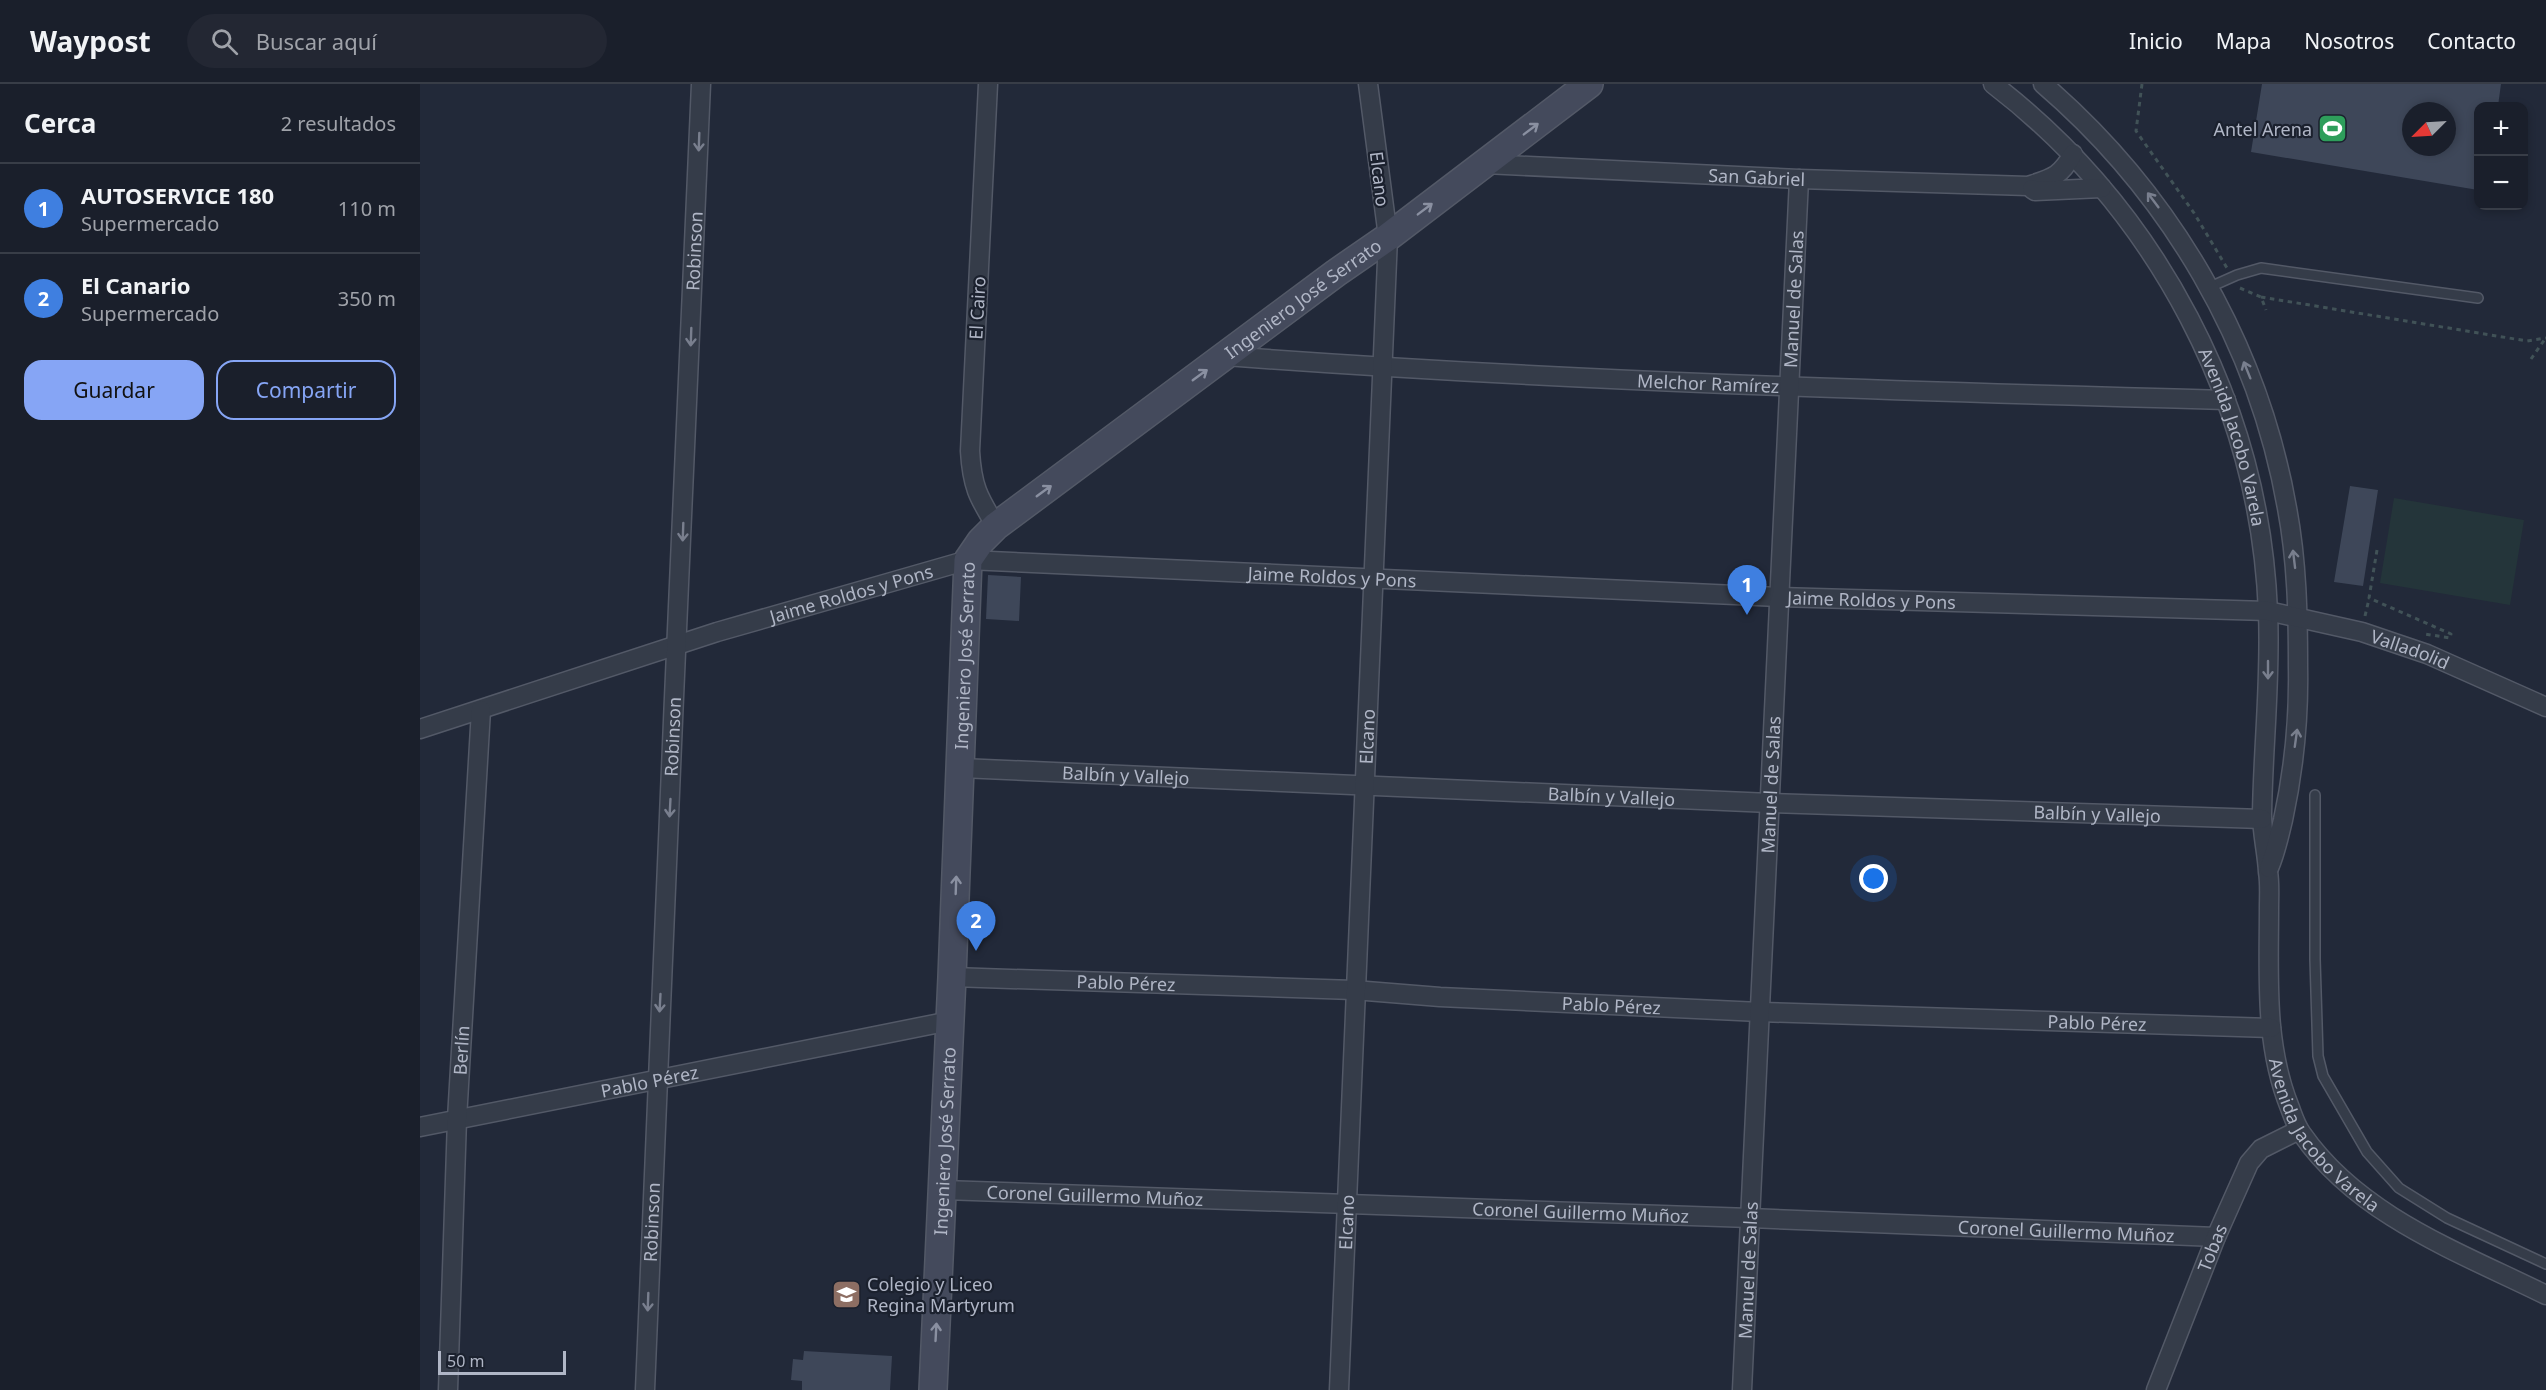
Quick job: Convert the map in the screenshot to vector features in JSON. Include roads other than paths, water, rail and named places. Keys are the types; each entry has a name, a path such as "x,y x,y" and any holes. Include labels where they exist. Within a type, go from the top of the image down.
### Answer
{"street":[{"name":"Robinson","path":"645,1390 656,1079 678,645 701,84"},
{"name":"El Cairo","path":"988,84 970,451 972,478 977,494 996,526"},
{"name":"Elcano","path":"1339,1390 1354,990 1388,237 1368,84"},
{"name":"Ingeniero José Serrato","path":"933,1390 968,560 981,541 996,526 1336,273 1388,237 1589,84"},
{"name":"Avenida Jacobo Varela","path":"1993,84 2051,132 2073,154 2146,243 2183,303 2204,344 2226,400 2245,459 2264,561 2268,611 2268,693 2262,819 2268,869 2271,1028 2275,1063 2299,1130 2322,1160 2366,1200 2424,1234 2546,1295"},
{"name":"Avenida Jacobo Varela","path":"2043,84 2074,110 2136,177 2169,221 2210,287 2248,373 2275,452 2288,509 2296,571 2299,718 2288,796 2274,856 2268,869"},
{"path":"2051,132 2074,110"},
{"name":"San Gabriel","path":"1485,164 1799,179 2028,186 2053,178 2064,170 2073,154"},
{"name":"Manuel de Salas","path":"1742,1390 1799,179"},
{"name":"San Gabriel","path":"2028,186 2035,191 2102,188"},
{"path":"2183,303 2210,287"},
{"name":"Melchor Ramírez","path":"1226,356 1382,368 1790,388 2226,400"},
{"name":"Jaime Roldos y Pons","path":"420,729 678,645 968,560 1779,597 2268,611"},
{"name":"Valladolid","path":"2268,611 2362,632 2427,654 2546,707"},
{"name":"Berlín","path":"448,1390 457,1119 481,711"},
{"name":"Balbín y Vallejo","path":"961,768 1770,803 2262,819"},
{"name":"Pablo Pérez","path":"952,977 1354,990 1440,997 1760,1012 2271,1028"},
{"name":"Pablo Pérez","path":"420,1127 950,1021"},
{"name":"Tobas","path":"2156,1390 2216,1237 2249,1163 2261,1149 2299,1130"},
{"name":"Coronel Guillermo Muñoz","path":"943,1190 1345,1203 2216,1237"}],"lane":[{"path":"2210,287 2231,277 2261,268 2478,298"},
{"path":"2315,795 2315,959 2318,1056 2323,1076 2367,1152 2399,1188 2447,1218 2546,1264"}],"place":[{"name":"Antel Arena","path":"2333,129"},
{"name":"AUTOSERVICE 180","path":"1747,615"},
{"name":"El Canario","path":"976,951"},
{"name":"Colegio y Liceo Regina Martyrum","path":"846,1294"}]}
